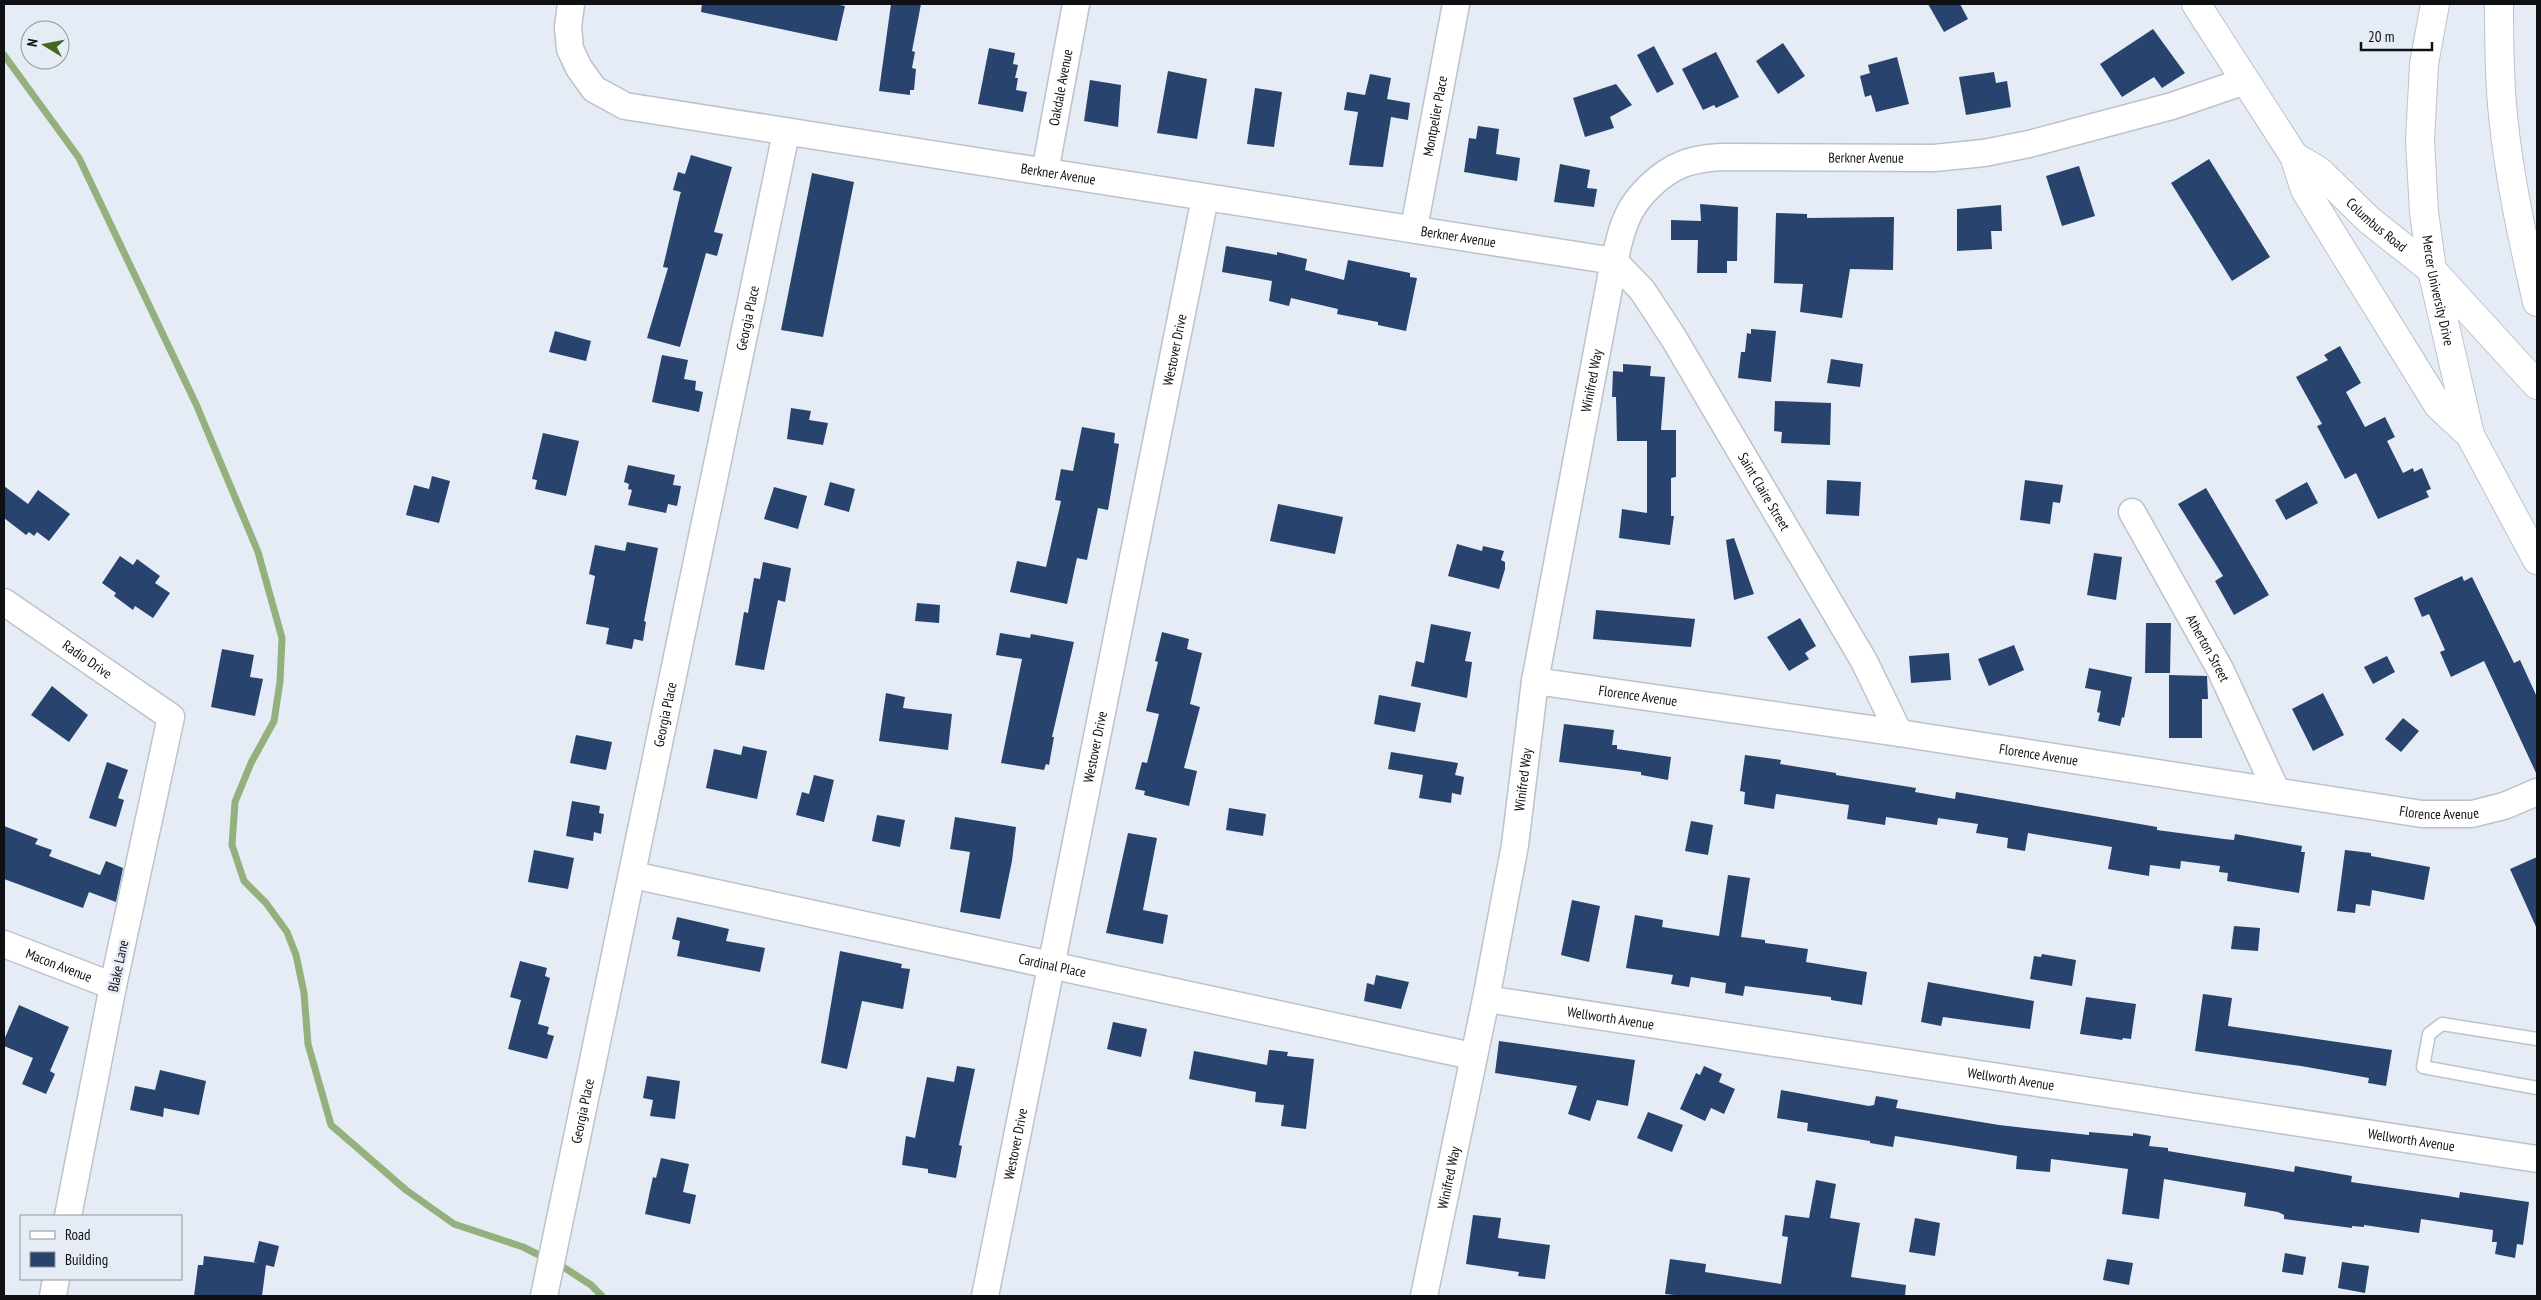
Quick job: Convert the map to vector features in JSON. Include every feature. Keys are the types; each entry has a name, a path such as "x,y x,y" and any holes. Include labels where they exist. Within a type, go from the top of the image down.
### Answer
{"main road":[{"name":"Columbus Road","path":"2196,4 2294,156 2305,190 2438,405 2470,435"},
{"name":"Mercer University Drive","path":"2435,4 2424,64 2420,141 2424,212 2432,270 2470,435 2537,560"},
{"path":"2499,4 2499,63 2504,123 2516,205 2537,302"},
{"name":"Columbus Road","path":"2294,156 2319,171 2369,220 2432,270 2537,385"}],"street":[{"name":"Berkner Avenue","path":"571,4 568,27 570,49 579,68 594,90 625,106 786,133 1205,198 1414,228 1614,261 1625,220 1634,205 1654,183 1681,165 1698,160 1741,156 1934,158 1984,153 2028,144 2172,106 2245,81"},
{"name":"Oakdale Avenue","path":"1045,172 1076,4"},
{"name":"Montpelier Place","path":"1414,228 1456,4"},
{"name":"Georgia Place","path":"544,1296 786,133"},
{"name":"Westover Drive","path":"985,1296 1205,198"},
{"name":"Winifred Way","path":"1424,1296 1472,1056 1486,1000 1515,846 1535,682 1614,261"},
{"name":"Saint Claire Street","path":"1614,261 1642,290 1673,337 1864,661 1899,733"},
{"name":"Atherton Street","path":"2132,512 2220,669 2276,790"},
{"name":"Radio Drive","path":"4,602 171,717"},
{"name":"Florence Avenue","path":"1535,682 1899,733 2422,814 2472,814 2504,806 2537,792"},
{"name":"Blake Lane","path":"68,1215 113,986 171,717"},
{"name":"Cardinal Place","path":"633,875 1472,1056"},
{"name":"Macon Avenue","path":"4,944 113,986"},
{"name":"Wellworth Avenue","path":"1486,1000 2537,1159"},
{"path":"53,1296 56,1280"}],"lane":[{"path":"2537,1039 2442,1024 2430,1034 2423,1068 2537,1088"}],"building":[{"path":"702,4 835,4 845,6 837,41 701,12"},
{"path":"891,4 921,4 912,51 915,52 912,68 916,69 914,90 910,90 910,95 879,91"},
{"path":"1928,4 1960,4 1968,19 1944,32"},
{"path":"2153,29 2185,73 2162,88 2154,77 2122,97 2100,64"},
{"path":"1783,43 1805,76 1778,94 1756,61"},
{"path":"1654,46 1674,84 1657,93 1637,55"},
{"path":"989,48 1015,53 1013,64 1018,65 1015,78 1018,78 1016,90 1027,92 1023,112 978,104"},
{"path":"1716,52 1739,97 1716,108 1714,105 1703,110 1682,69"},
{"path":"1897,57 1909,104 1876,112 1871,95 1865,97 1860,76 1870,73 1868,65"},
{"path":"1168,71 1207,79 1197,139 1157,133"},
{"path":"1994,72 1996,83 2007,81 2011,107 1966,115 1959,77"},
{"path":"1370,74 1391,78 1387,99 1410,103 1408,120 1391,117 1383,167 1349,165 1358,112 1344,110 1347,92 1365,95"},
{"path":"1090,80 1121,85 1118,127 1084,121"},
{"path":"1616,84 1632,105 1610,117 1614,128 1585,137 1573,98"},
{"path":"1255,88 1282,92 1274,147 1247,144"},
{"path":"1478,126 1499,129 1496,154 1520,158 1517,181 1464,172 1469,138 1476,139"},
{"path":"691,155 732,167 714,232 723,234 717,256 706,253 680,347 647,338 668,268 663,267 681,192 673,190 678,172 685,174"},
{"path":"2209,159 2270,257 2232,281 2171,183"},
{"path":"1560,164 1590,170 1587,188 1597,189 1594,207 1554,202"},
{"path":"2079,166 2095,216 2062,226 2046,176"},
{"path":"812,173 854,182 823,337 781,330"},
{"path":"1700,204 1738,207 1737,261 1727,261 1727,273 1697,273 1698,240 1671,240 1671,220 1701,221"},
{"path":"2001,205 2002,231 1991,231 1992,249 1957,251 1957,209"},
{"path":"1776,213 1807,214 1807,218 1894,217 1893,270 1850,269 1842,318 1800,312 1803,284 1774,283"},
{"path":"1226,246 1277,255 1277,252 1307,259 1305,270 1344,280 1348,260 1410,273 1410,277 1417,278 1406,331 1378,325 1378,322 1337,314 1338,309 1291,298 1289,306 1269,301 1272,281 1222,272"},
{"path":"1751,329 1776,331 1771,382 1738,378 1741,352 1745,352 1747,333 1751,334"},
{"path":"555,331 591,341 586,361 549,352"},
{"path":"2340,346 2361,383 2346,392 2365,427 2385,417 2395,437 2387,441 2403,473 2413,468 2414,472 2422,468 2431,489 2426,491 2429,497 2378,519 2356,473 2345,479 2317,426 2322,424 2296,377 2328,360 2324,355"},
{"path":"662,355 688,360 684,379 696,381 695,390 703,392 699,412 652,402"},
{"path":"1831,359 1863,364 1860,387 1827,383"},
{"path":"1623,364 1651,366 1650,376 1665,377 1661,430 1676,430 1676,477 1671,478 1671,516 1674,516 1670,545 1619,538 1622,509 1647,513 1647,441 1617,441 1616,397 1612,397 1613,371 1623,372"},
{"path":"1775,401 1831,403 1830,445 1781,443 1782,432 1774,431"},
{"path":"791,408 811,411 809,420 828,423 823,445 787,439"},
{"path":"1082,427 1115,433 1114,443 1119,444 1108,510 1098,508 1087,560 1077,558 1067,604 1010,592 1017,561 1046,567 1061,501 1055,500 1061,469 1073,471"},
{"path":"543,433 579,441 566,496 535,489 537,480 532,479"},
{"path":"628,465 675,475 673,485 681,486 677,506 668,504 666,513 628,505 632,490 628,489 629,484 624,482"},
{"path":"432,476 450,481 439,523 406,515 414,485 429,489"},
{"path":"1827,480 1861,482 1859,516 1826,514"},
{"path":"2025,480 2063,485 2060,503 2053,502 2050,524 2020,520"},
{"path":"830,482 855,489 849,512 824,505"},
{"path":"2307,482 2318,503 2286,520 2275,500"},
{"path":"4,486 28,504 38,490 70,514 49,541 37,532 34,536 29,532 26,535 4,518"},
{"path":"774,487 807,496 798,529 764,519"},
{"path":"2206,488 2269,595 2234,615 2215,581 2223,576 2178,504"},
{"path":"1278,504 1343,517 1335,554 1270,541"},
{"path":"1734,538 1754,594 1734,600 1726,540"},
{"path":"627,542 658,548 644,621 646,622 643,641 634,639 632,649 606,644 609,628 586,624 595,576 589,574 595,545 625,551"},
{"path":"1457,544 1482,551 1483,546 1504,551 1501,560 1505,562 1505,569 1499,589 1448,576"},
{"path":"2094,553 2122,557 2116,600 2087,595"},
{"path":"120,556 133,565 137,559 160,576 155,583 170,593 153,618 135,606 133,610 114,596 116,593 102,583"},
{"path":"763,562 791,568 785,602 778,600 764,670 735,665 744,612 748,613 754,578 760,579"},
{"path":"2462,576 2464,581 2472,577 2514,663 2520,660 2537,697 2537,775 2484,661 2451,677 2440,652 2445,650 2429,614 2422,617 2414,598"},
{"path":"917,603 940,605 939,623 915,621"},
{"path":"1596,610 1695,619 1691,647 1593,639"},
{"path":"1800,618 1816,646 1805,653 1809,659 1789,671 1767,637"},
{"path":"2146,623 2171,623 2170,673 2145,673"},
{"path":"1431,624 1471,632 1465,661 1472,662 1467,698 1411,686 1416,661 1424,663"},
{"path":"1162,632 1189,639 1187,649 1202,653 1190,704 1200,707 1184,768 1197,771 1189,806 1144,795 1145,791 1135,789 1142,762 1147,763 1159,714 1146,711 1158,662 1155,661"},
{"path":"1000,633 1030,638 1031,634 1074,642 1052,737 1054,737 1049,765 1046,764 1044,770 1001,763 1022,659 996,655"},
{"path":"2014,645 2024,670 1989,686 1978,659"},
{"path":"222,649 254,655 250,677 263,679 255,716 211,707"},
{"path":"1949,653 1951,680 1911,683 1909,656"},
{"path":"2387,656 2395,672 2373,684 2364,667"},
{"path":"2089,668 2132,677 2124,718 2122,717 2120,726 2098,721 2100,713 2097,712 2101,691 2085,688"},
{"path":"2169,675 2207,676 2208,699 2202,699 2202,738 2169,738"},
{"path":"52,686 88,715 69,742 31,715"},
{"path":"886,693 905,697 903,708 952,714 948,750 879,741"},
{"path":"2323,693 2344,735 2313,751 2292,709"},
{"path":"1379,695 1421,703 1415,732 1374,724"},
{"path":"2403,718 2419,731 2401,752 2385,739"},
{"path":"1564,724 1614,730 1612,745 1617,745 1617,749 1671,757 1668,780 1641,775 1641,772 1559,762"},
{"path":"576,735 612,742 606,770 570,763"},
{"path":"743,746 767,751 757,799 706,788 714,749 741,755"},
{"path":"1391,752 1458,763 1455,775 1464,777 1461,795 1452,793 1451,803 1419,798 1423,775 1388,769"},
{"path":"1745,755 1781,760 1780,764 1836,773 1836,775 1916,788 1915,792 1955,799 1956,792 2157,827 2157,830 2234,840 2235,834 2302,846 2301,852 2305,852 2299,893 2227,881 2228,873 2219,872 2220,866 2181,861 2180,869 2150,865 2149,876 2108,869 2112,847 2028,833 2025,851 2007,848 2008,838 1976,833 1978,824 1938,818 1937,825 1886,817 1885,825 1847,819 1849,805 1776,794 1774,809 1744,804 1745,792 1740,791"},
{"path":"107,762 128,770 118,798 124,800 116,827 89,818"},
{"path":"814,775 834,780 824,822 796,815 802,792 809,794"},
{"path":"572,801 600,806 599,813 604,814 601,834 594,832 593,841 566,836"},
{"path":"1229,808 1266,814 1263,836 1226,830"},
{"path":"877,815 905,820 900,847 872,841"},
{"path":"955,817 1016,827 1012,861 1000,919 960,912 970,852 950,849"},
{"path":"1691,821 1713,825 1708,855 1685,851"},
{"path":"4,826 38,839 35,844 52,850 49,856 100,875 106,861 123,868 116,902 89,892 83,908 4,879"},
{"path":"1128,833 1157,838 1143,910 1168,915 1163,944 1106,933"},
{"path":"534,850 574,858 568,889 528,882"},
{"path":"2345,850 2371,853 2371,856 2430,867 2424,900 2372,890 2370,906 2356,904 2355,913 2337,911"},
{"path":"2537,857 2537,929 2510,869"},
{"path":"1728,875 1750,878 1741,937 1765,940 1765,943 1808,949 1806,962 1867,972 1862,1005 1831,1000 1831,997 1745,986 1743,996 1725,993 1726,983 1691,977 1689,987 1671,984 1673,975 1626,968 1635,915 1663,920 1662,927 1719,936"},
{"path":"1572,900 1600,906 1589,962 1561,955"},
{"path":"677,917 729,929 726,941 765,948 760,972 677,956 680,941 672,939"},
{"path":"2234,926 2260,928 2258,951 2231,949"},
{"path":"840,951 902,964 901,968 910,969 903,1009 862,1001 847,1069 821,1063"},
{"path":"2042,954 2076,960 2072,986 2030,979 2034,956 2041,957"},
{"path":"520,961 547,968 545,976 550,978 538,1024 549,1027 547,1034 554,1036 547,1059 508,1049 521,1000 510,997"},
{"path":"1376,975 1409,982 1401,1009 1364,1001 1367,983 1374,985"},
{"path":"1928,982 2034,1001 2030,1029 1943,1017 1941,1026 1921,1022"},
{"path":"2203,994 2232,998 2228,1026 2392,1050 2386,1086 2368,1083 2369,1078 2195,1051"},
{"path":"2086,997 2136,1004 2131,1039 2123,1038 2122,1040 2080,1034"},
{"path":"19,1005 69,1027 50,1071 55,1074 46,1094 22,1084 33,1058 4,1046 4,1040"},
{"path":"1113,1022 1147,1029 1141,1057 1107,1049"},
{"path":"1499,1041 1635,1060 1628,1106 1597,1100 1590,1121 1568,1114 1577,1086 1495,1073"},
{"path":"1269,1050 1288,1052 1287,1056 1314,1059 1306,1129 1281,1126 1284,1105 1255,1102 1256,1092 1189,1079 1194,1051 1267,1065"},
{"path":"957,1066 975,1069 959,1145 962,1146 956,1178 928,1173 928,1169 902,1165 906,1136 915,1138 927,1077 954,1082"},
{"path":"1704,1066 1722,1074 1719,1082 1735,1089 1724,1114 1711,1108 1705,1121 1680,1109 1696,1073 1700,1075"},
{"path":"160,1070 206,1081 199,1115 164,1108 163,1117 130,1110 135,1086 155,1090"},
{"path":"647,1076 680,1081 675,1119 650,1116 653,1100 643,1098"},
{"path":"1781,1090 1869,1106 1874,1105 1876,1096 1898,1100 1896,1108 1999,1125 2089,1135 2089,1132 2133,1136 2133,1133 2151,1136 2149,1146 2168,1148 2168,1151 2294,1172 2295,1166 2352,1176 2351,1182 2459,1198 2460,1192 2529,1202 2523,1245 2517,1244 2515,1258 2495,1254 2497,1242 2492,1242 2493,1230 2421,1219 2419,1233 2364,1225 2364,1227 2352,1226 2352,1228 2284,1219 2284,1215 2278,1212 2244,1206 2246,1193 2164,1179 2159,1219 2122,1214 2128,1169 2051,1159 2050,1172 2016,1169 2017,1156 1895,1136 1893,1147 1870,1143 1870,1141 1807,1131 1808,1123 1777,1118"},
{"path":"1648,1112 1683,1125 1672,1152 1637,1138"},
{"path":"661,1158 689,1164 683,1192 696,1195 690,1224 645,1214 653,1177 656,1178"},
{"path":"1816,1180 1836,1184 1830,1218 1860,1223 1851,1277 1906,1285 1905,1296 1683,1296 1665,1294 1670,1259 1706,1264 1705,1272 1781,1284 1788,1237 1782,1236 1785,1215 1809,1218"},
{"path":"1473,1215 1501,1218 1498,1238 1550,1245 1545,1279 1518,1276 1519,1272 1466,1264"},
{"path":"1915,1218 1940,1223 1935,1256 1909,1252"},
{"path":"259,1241 279,1246 274,1267 266,1265 262,1296 194,1296 198,1265 203,1265 204,1256 258,1263 254,1262"},
{"path":"2285,1253 2306,1257 2303,1275 2282,1272"},
{"path":"2107,1259 2133,1263 2129,1285 2103,1280"},
{"path":"2342,1262 2369,1266 2365,1293 2338,1288"}],"waterway":[{"path":"4,55 79,158 196,404 258,552 282,638 280,682 274,721 251,763 235,802 232,845 244,881 266,903 287,932 296,955 304,993 308,1044 331,1125 406,1190 454,1224 523,1247 547,1259"},
{"path":"557,1263 591,1285 602,1296"}]}
